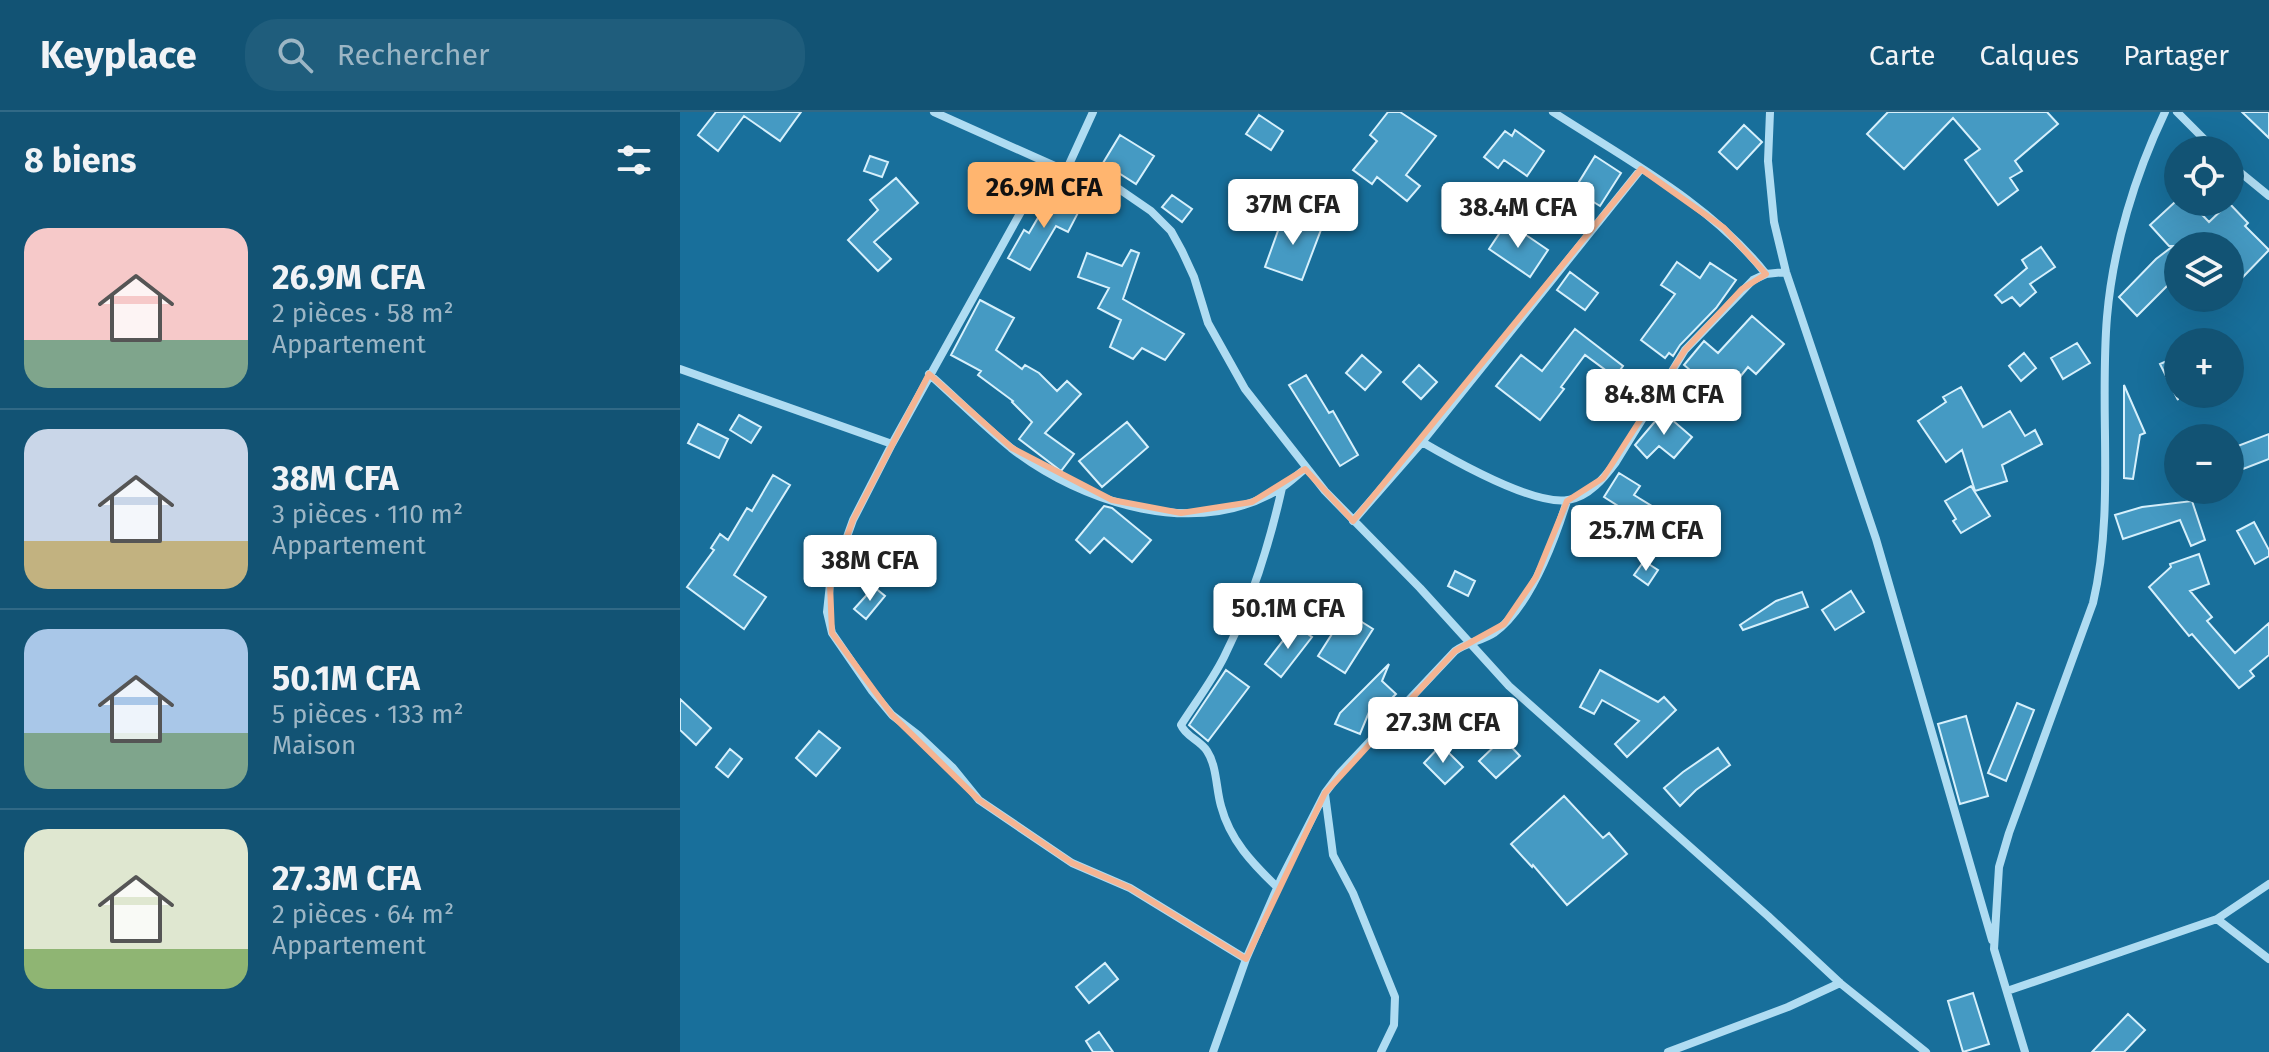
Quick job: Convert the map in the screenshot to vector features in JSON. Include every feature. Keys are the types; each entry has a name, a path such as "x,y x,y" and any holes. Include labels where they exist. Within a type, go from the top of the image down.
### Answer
{"street":[{"path":"934,112 1066,171 1119,189 1151,211 1171,231 1194,277 1220,350 1305,469 1538,714 1840,983 1926,1052"},
{"path":"1093,112 1066,171 1023,208 929,374 853,520 830,584 827,612 832,633 850,662 892,715 953,768 979,800 1072,863 1130,888 1246,959"},
{"path":"1553,112 1724,228 1766,274"},
{"path":"1770,112 1768,161 1774,222 1786,272 1876,539 2025,1052"},
{"path":"1994,949 1999,867 2098,582 2104,526 2107,316 2123,227 2151,142 2165,112"},
{"path":"2177,112 2201,136"},
{"path":"1353,521 1422,442 1641,169"},
{"path":"2244,175 2269,196"},
{"path":"1422,442 1487,477 1534,495 1567,501 1587,493 1603,478 1685,350 1753,280 1766,274 1786,272"},
{"path":"680,369 892,444"},
{"path":"929,374 1012,448 1047,472 1143,510 1181,513 1241,505 1282,488 1305,469"},
{"path":"1277,887 1232,838 1220,805 1207,750 1184,732 1181,725 1222,660 1241,619 1270,542 1282,488"},
{"path":"1213,1052 1246,959 1277,887 1325,793 1443,662 1468,642 1482,640 1494,633 1519,605 1546,556 1567,501"},
{"path":"1325,793 1333,855 1353,893 1395,997 1394,1025 1381,1052"},
{"path":"2007,991 2217,919 2269,884"},
{"path":"2217,919 2269,959"},
{"path":"1668,1052 1788,1007 1840,983"}],"highlighted area":[{"path":"1641,169 1724,228 1766,274 1742,289 1685,350 1603,478 1567,501 1536,577 1504,624 1455,651 1325,793 1246,959 1130,888 1072,863 979,800 892,715 832,633 830,584 853,520 929,374 1012,448 1112,500 1181,513 1252,502 1305,469 1353,521"}],"building":[{"path":"716,112 801,112 780,141 744,116 718,151 698,135"},
{"path":"1388,112 1400,112 1436,136 1406,175 1420,186 1407,201 1377,177 1372,184 1353,170 1377,141 1370,135"},
{"path":"1888,112 2047,112 2058,124 2015,161 2022,171 2010,178 2018,190 1998,205 1965,160 1980,149 1953,118 1904,169 1867,134"},
{"path":"2242,112 2269,112 2269,138"},
{"path":"1259,115 1283,131 1271,150 1246,134"},
{"path":"1744,125 1762,142 1737,169 1719,152"},
{"path":"1515,130 1544,151 1527,176 1504,160 1498,168 1484,157 1505,131 1512,136"},
{"path":"1120,135 1154,156 1136,184 1103,163"},
{"path":"870,156 888,162 882,177 864,171"},
{"path":"1595,156 1621,173 1600,206 1574,190"},
{"path":"896,178 918,203 874,242 891,259 878,271 848,240 878,210 870,200"},
{"path":"1053,192 1081,207 1068,232 1056,226 1030,270 1008,258 1024,230 1029,233"},
{"path":"1172,195 1192,209 1182,222 1162,207"},
{"path":"2164,212 2164,216 2203,216 2209,222 2215,216 2241,216 2248,223 2245,226 2269,250 2244,276 2244,232 2164,232 2164,240 2150,225"},
{"path":"1284,214 1322,227 1302,280 1265,267"},
{"path":"1507,222 1548,250 1530,277 1489,249"},
{"path":"2041,247 2055,267 2030,284 2036,292 2020,306 2012,297 2002,303 1995,295 2027,268 2022,260"},
{"path":"1131,250 1139,253 1123,299 1184,334 1165,360 1142,348 1133,359 1110,347 1121,320 1098,308 1109,288 1078,277 1087,253 1122,266"},
{"path":"2164,253 2164,289 2137,316 2119,297"},
{"path":"1677,262 1700,278 1710,263 1736,280 1716,308 1673,356 1669,353 1665,358 1641,340 1675,294 1661,285"},
{"path":"1570,272 1598,293 1585,310 1557,290"},
{"path":"980,300 1014,318 996,350 1022,369 1025,365 1039,373 1057,391 1067,381 1081,394 1045,433 1074,454 1061,471 1019,439 1032,422 1013,401 978,375 981,371 951,355"},
{"path":"1752,316 1784,344 1756,374 1748,367 1723,398 1684,365 1704,341 1718,353"},
{"path":"1575,329 1623,366 1615,377 1585,355 1540,420 1496,386 1521,355 1542,371"},
{"path":"2077,343 2090,363 2063,379 2051,358"},
{"path":"2024,353 2036,368 2021,381 2009,366"},
{"path":"1362,355 1381,372 1365,390 1346,373"},
{"path":"1419,365 1437,382 1421,399 1403,382"},
{"path":"1306,375 1329,413 1333,411 1358,455 1340,466 1289,385"},
{"path":"2124,385 2145,433 2140,435 2133,479 2124,478"},
{"path":"1961,387 1983,427 2010,411 2025,436 2035,430 2042,444 2002,465 2007,481 1975,491 1962,450 1946,462 1918,421 1946,402 1943,397"},
{"path":"1663,412 1692,437 1674,458 1659,446 1647,458 1635,445"},
{"path":"739,415 761,427 751,443 730,430"},
{"path":"1127,422 1148,447 1102,487 1079,461"},
{"path":"698,424 728,439 719,458 688,443"},
{"path":"2269,434 2269,459 2244,469 2244,444"},
{"path":"1619,473 1640,486 1634,495 1660,511 1635,550 1611,535 1626,511 1604,497"},
{"path":"773,475 790,485 734,575 766,597 744,629 687,587 714,550 711,548 720,534 728,540 747,508 752,511"},
{"path":"1971,486 1990,516 1961,533 1945,501"},
{"path":"2193,504 2205,540 2191,546 2180,520 2123,539 2115,515 2142,507"},
{"path":"1104,506 1112,508 1151,540 1132,562 1104,538 1090,553 1076,540"},
{"path":"2254,522 2269,550 2269,556 2255,564 2237,531"},
{"path":"2199,554 2209,584 2190,591 2212,617 2207,621 2235,653 2269,623 2269,655 2250,671 2254,676 2239,688 2192,634 2189,636 2149,587 2171,567 2170,564"},
{"path":"1644,561 1658,570 1648,585 1634,575"},
{"path":"1455,571 1475,581 1468,596 1448,586"},
{"path":"874,587 885,596 866,619 854,609"},
{"path":"1851,591 1864,612 1835,630 1822,610"},
{"path":"1802,592 1808,607 1743,630 1740,625 1776,601"},
{"path":"1346,612 1373,629 1345,673 1318,656"},
{"path":"1295,625 1312,637 1281,677 1265,664"},
{"path":"1389,664 1382,681 1396,694 1379,711 1372,705 1360,734 1335,724 1340,713"},
{"path":"1226,670 1249,687 1208,741 1189,725"},
{"path":"1600,670 1658,702 1664,697 1676,710 1627,757 1615,744 1639,721 1602,700 1594,714 1580,707"},
{"path":"680,699 711,728 696,745 680,730"},
{"path":"2017,703 2034,710 2006,781 1988,773"},
{"path":"1966,716 1988,796 1960,804 1938,724"},
{"path":"819,731 840,748 816,776 796,758"},
{"path":"1503,738 1520,756 1496,778 1479,761"},
{"path":"1441,745 1463,767 1445,784 1424,763"},
{"path":"1718,748 1730,765 1680,806 1664,788"},
{"path":"730,749 742,759 728,777 716,767"},
{"path":"1564,796 1603,838 1609,833 1627,854 1567,905 1511,844"},
{"path":"1105,963 1118,979 1089,1003 1076,987"},
{"path":"1973,993 1989,1044 1963,1052 1948,1001"},
{"path":"2128,1014 2145,1030 2124,1052 2092,1052"},
{"path":"1099,1032 1113,1052 1093,1052 1086,1041"}]}
